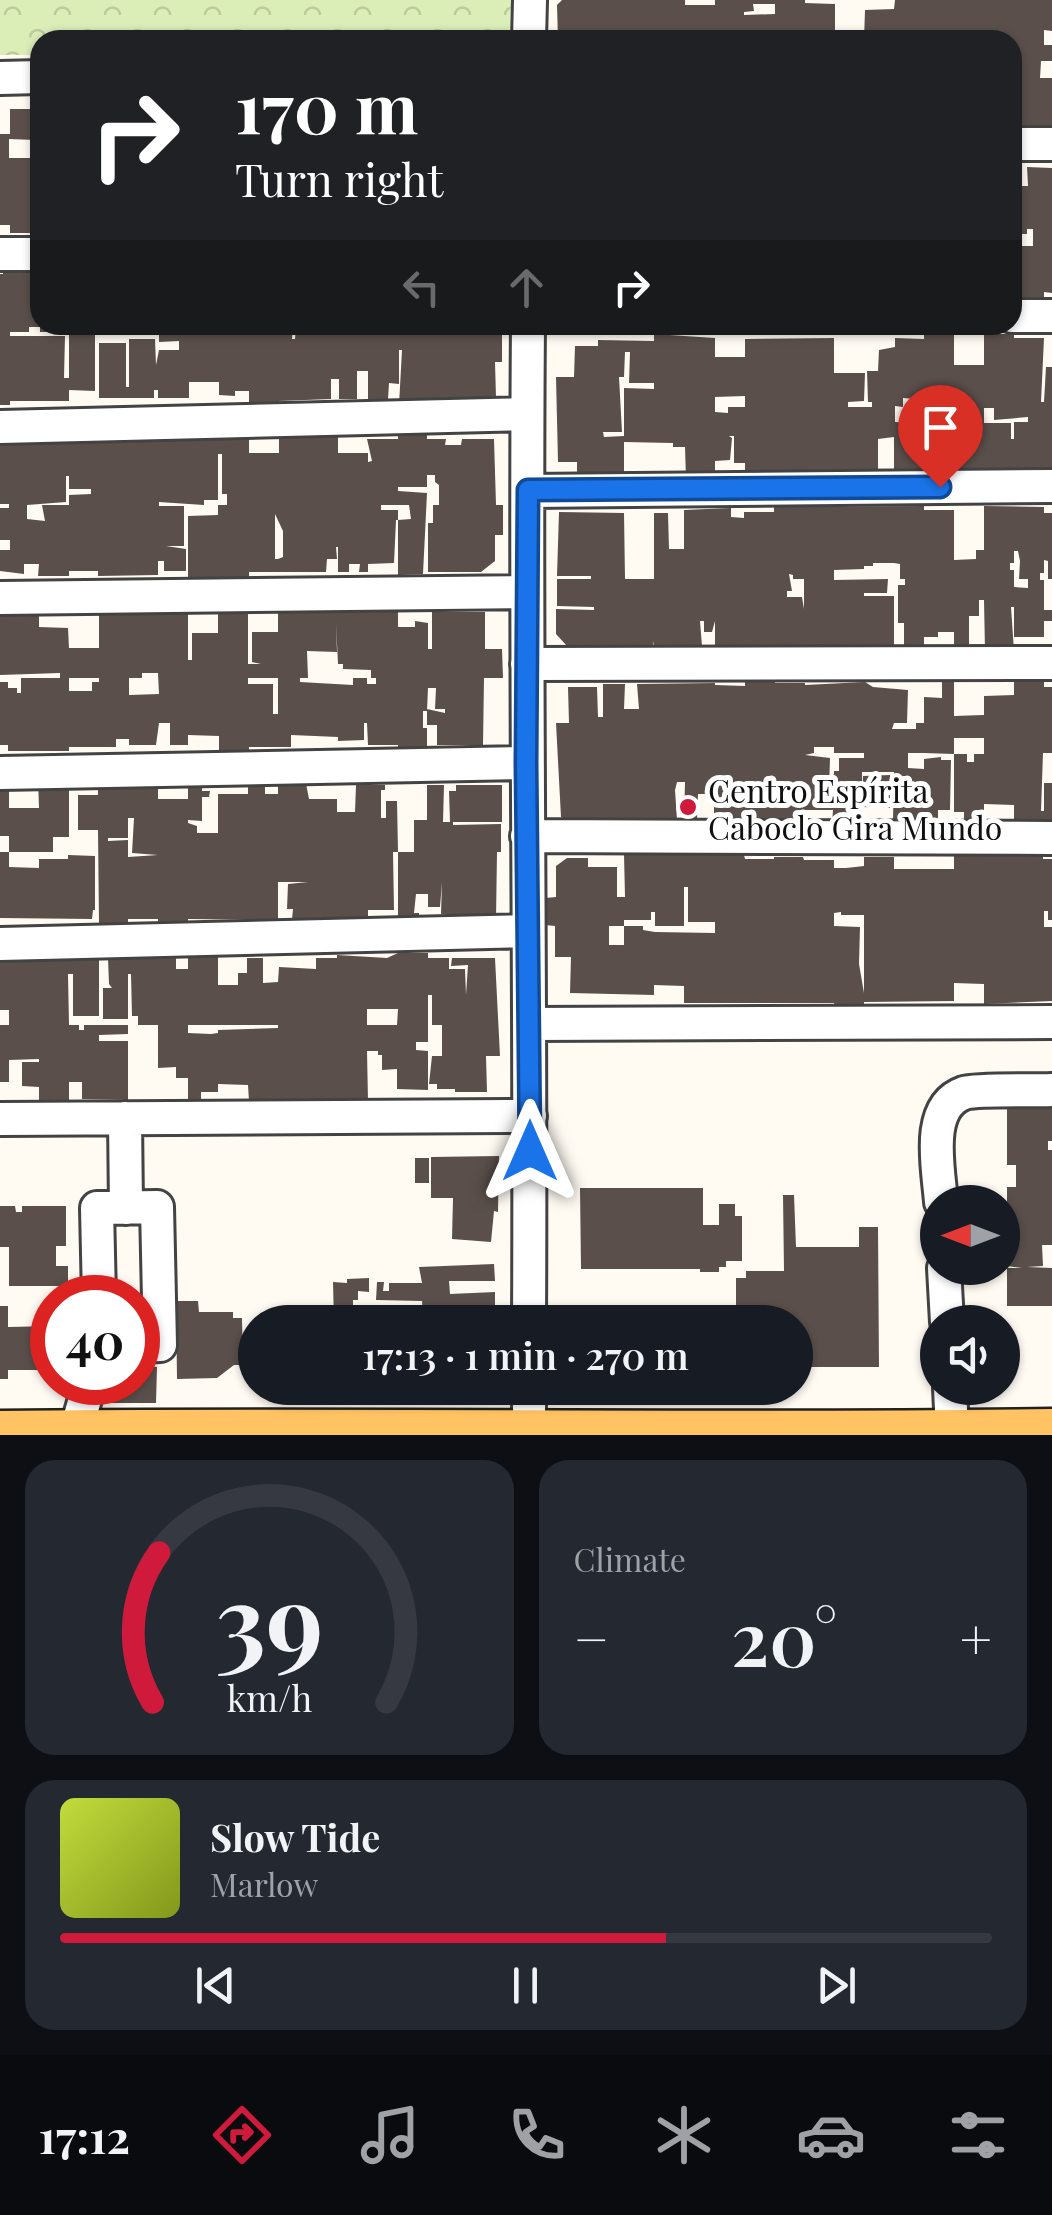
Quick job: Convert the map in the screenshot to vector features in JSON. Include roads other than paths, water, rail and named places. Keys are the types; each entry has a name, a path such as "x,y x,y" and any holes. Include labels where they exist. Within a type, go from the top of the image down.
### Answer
{"main road":[{"path":"0,1431 1052,1429"}],"street":[{"path":"530,0 530,30"},
{"path":"0,78 30,77"},
{"path":"1022,144 1052,144"},
{"path":"0,254 30,254"},
{"path":"1022,316 1052,316"},
{"path":"528,335 530,1305"},
{"path":"0,427 527,414"},
{"path":"528,490 1052,486"},
{"path":"0,598 526,592"},
{"path":"527,664 1052,663"},
{"path":"0,773 526,763"},
{"path":"527,836 1052,838"},
{"path":"0,944 528,932"},
{"path":"531,1024 1052,1022"},
{"path":"940,1185 937,1128 945,1109 963,1093 1052,1090"},
{"path":"0,1119 530,1116"},
{"path":"125,1118 126,1208"},
{"path":"99,1275 98,1208 156,1207 158,1275"},
{"path":"75,1432 83,1405"},
{"path":"529,1405 529,1429"},
{"path":"951,1405 952,1430"}],"place":[{"name":"Centro Espírita Caboclo Gira Mundo","path":"688,807"}]}
